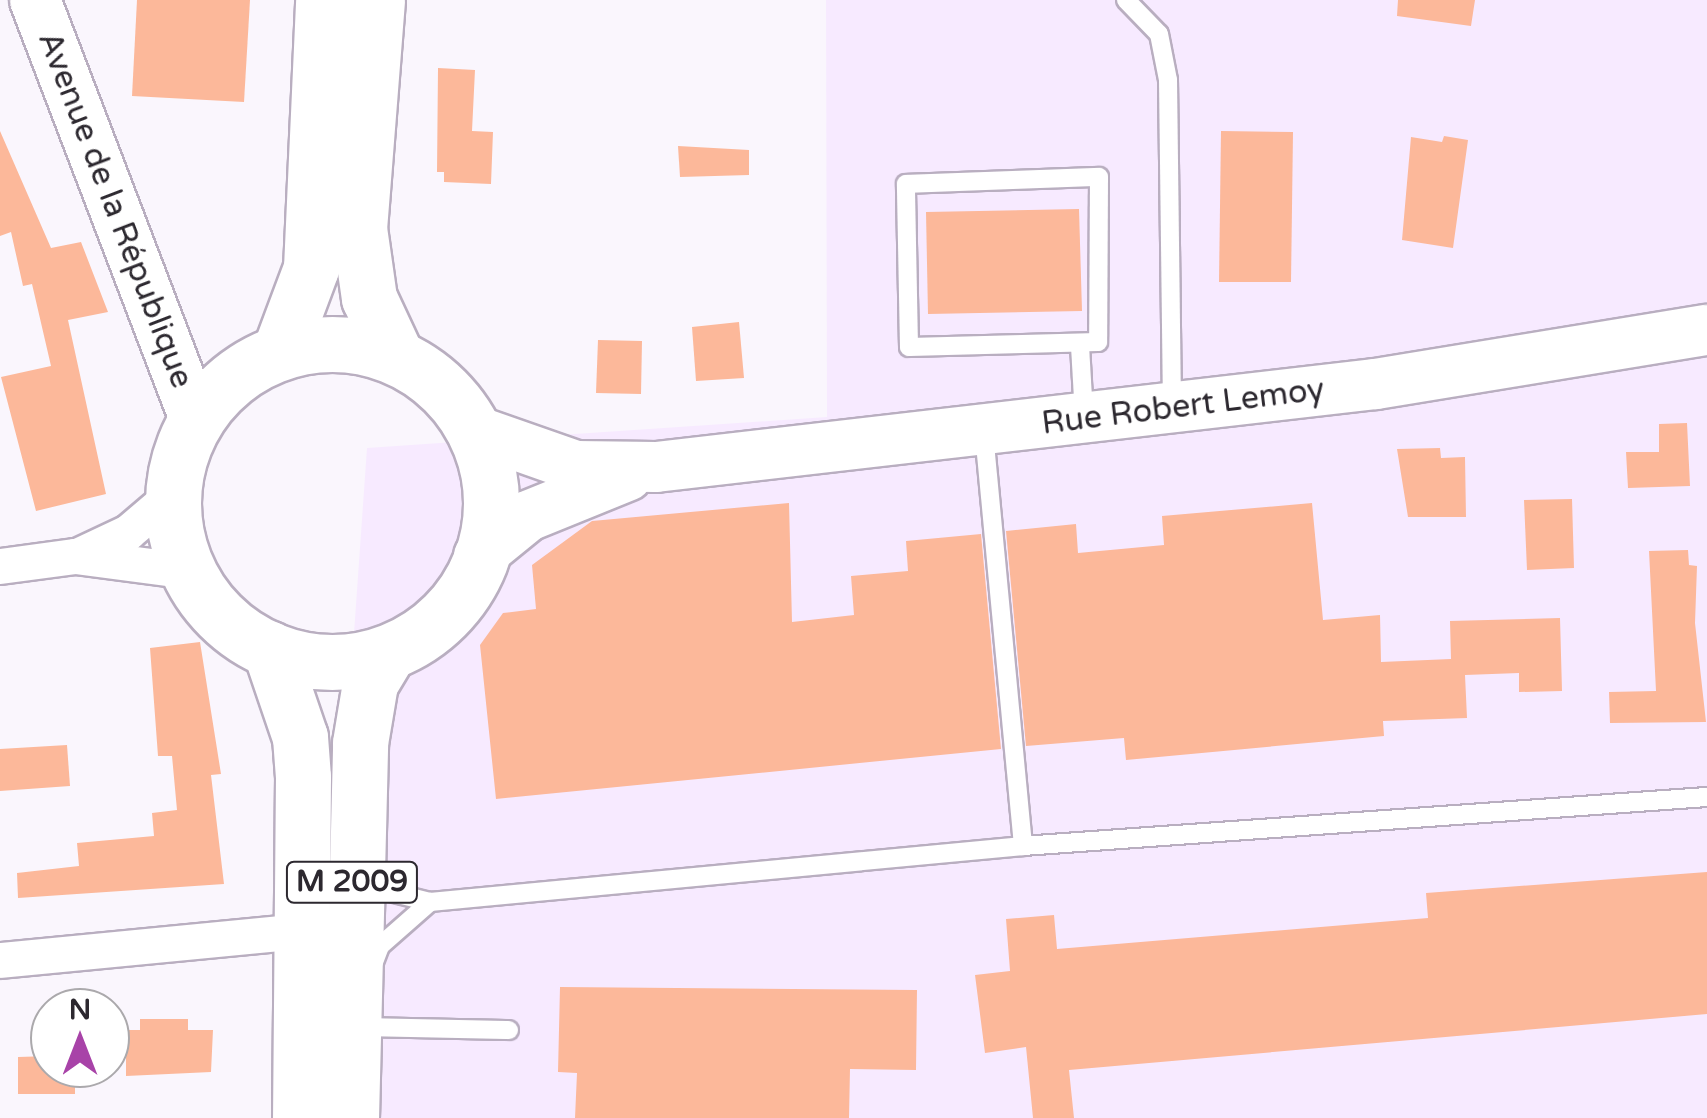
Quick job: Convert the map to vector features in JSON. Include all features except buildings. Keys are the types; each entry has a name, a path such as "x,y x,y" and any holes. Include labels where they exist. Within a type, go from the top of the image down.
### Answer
{"main road":[{"name":"Avenue de la République","path":"35,0 164,329 195,419"},
{"path":"280,351 311,268 323,0"},
{"path":"378,0 359,228 368,298 396,356"},
{"name":"Rue Robert Lemoy","path":"476,431 576,466 656,467 1172,409 1707,330"},
{"path":"353,346 396,356 428,376 476,431 491,486 480,556 447,614 388,653 334,664 270,648 214,611 189,571 175,528 174,493 195,419 230,383 280,351 353,346"},
{"name":"Rue Robert Lemoy","path":"480,556 528,516 656,467"},
{"name":"M 2009","path":"270,648 300,737 300,1118"},
{"name":"M 2009","path":"352,1118 352,883 365,710 370,683 388,653"}],"street":[{"path":"75,556 128,532 174,493"},
{"path":"0,566 75,556 189,571"},
{"path":"0,960 303,931"}],"lane":[{"path":"1126,0 1159,34 1168,80 1172,409"},
{"path":"1099,177 1098,342 1080,346 910,347 906,184 1099,177"},
{"path":"1080,346 1084,419"},
{"path":"984,430 1023,846"},
{"path":"352,883 430,902 1023,846 1707,797"},
{"path":"430,902 380,946 353,1027 509,1030"}],"shaded area":[{"path":"826,0 1707,0 1707,1118 320,1118 367,448 827,417"}]}
